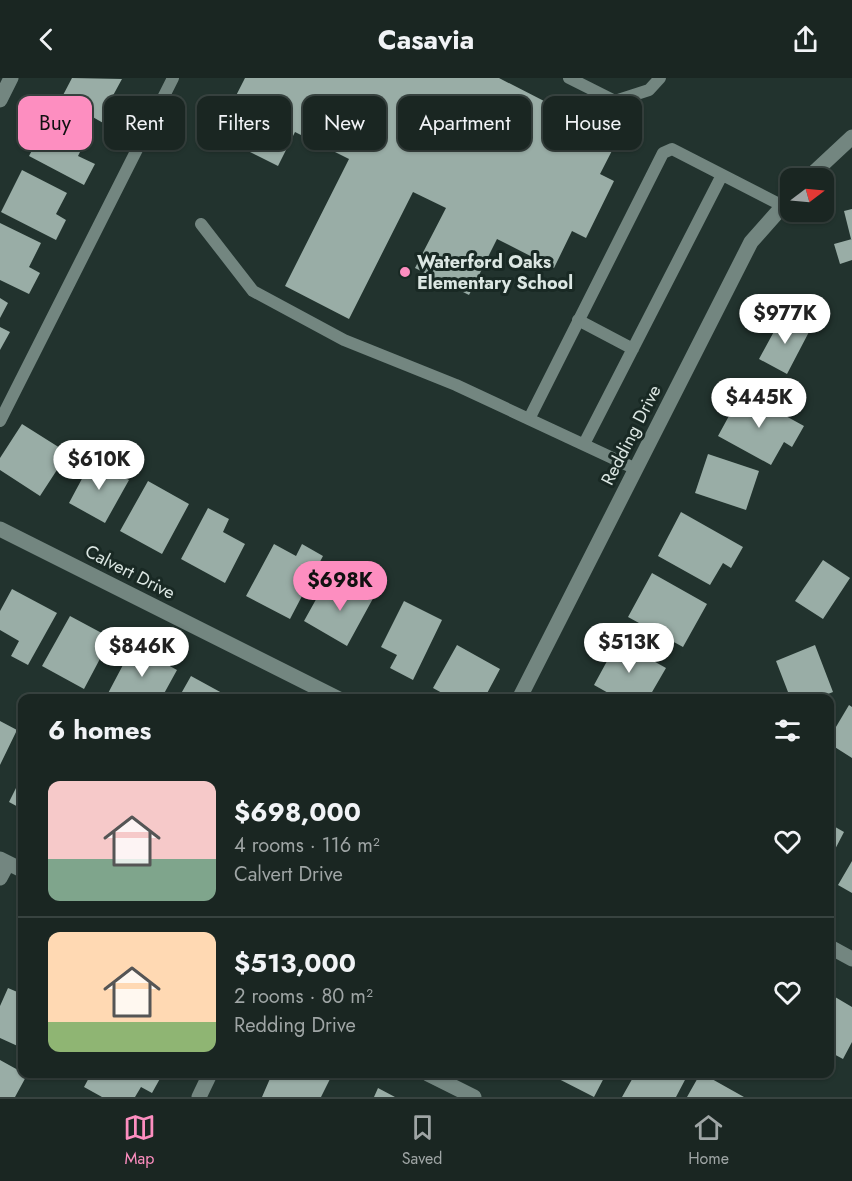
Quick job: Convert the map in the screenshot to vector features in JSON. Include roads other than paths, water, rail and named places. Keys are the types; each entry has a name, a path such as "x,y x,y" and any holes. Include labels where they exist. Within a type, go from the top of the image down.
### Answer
{"street":[{"path":"0,100 11,78"},
{"path":"819,168 852,137"},
{"name":"Redding Drive","path":"522,694 752,242 780,210"},
{"name":"Calvert Drive","path":"0,529 329,694"},
{"path":"0,878 4,861 18,868"},
{"path":"834,949 852,958"},
{"path":"199,1097 208,1078"},
{"path":"436,1078 474,1097"}],"lane":[{"path":"0,421 173,78"},
{"path":"569,78 615,101 649,90 660,78"},
{"path":"529,419 663,153 672,149 722,175 780,199"},
{"path":"584,444 722,175"},
{"path":"201,224 253,291 344,340 456,385 636,469"},
{"path":"578,320 633,349"}],"place":[{"name":"Waterford Oaks Elementary School","path":"405,272"}]}
